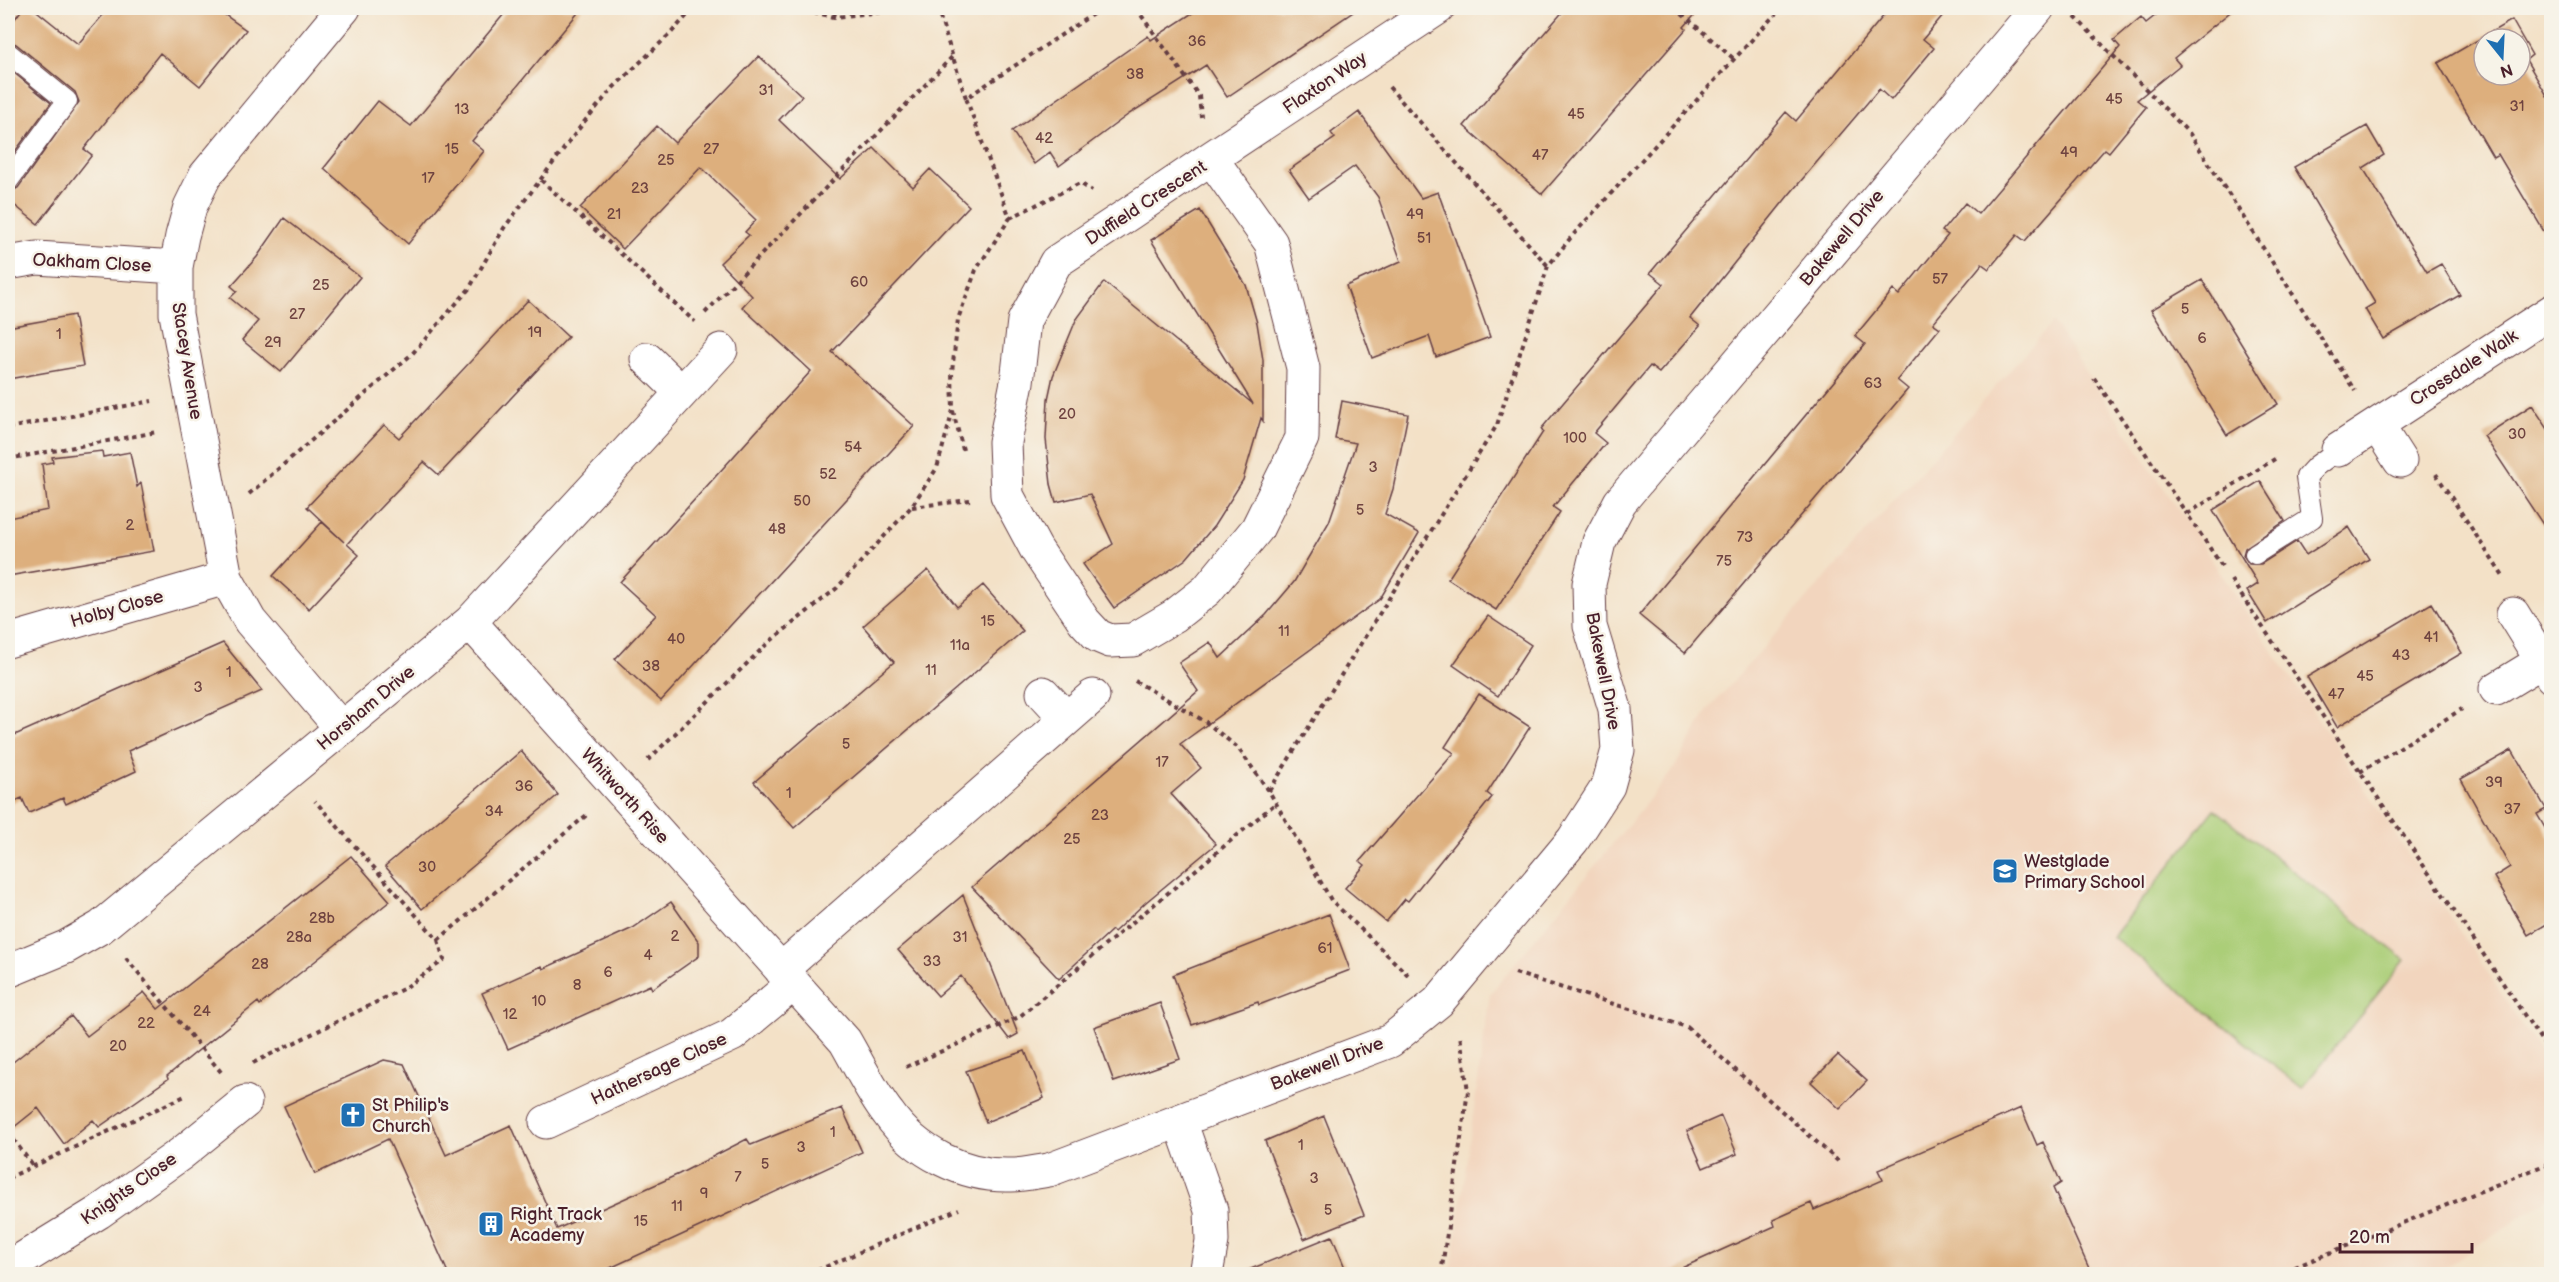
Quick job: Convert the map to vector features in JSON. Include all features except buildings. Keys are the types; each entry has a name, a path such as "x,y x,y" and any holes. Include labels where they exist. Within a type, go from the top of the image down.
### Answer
{"street":[{"name":"Stacey Avenue","path":"341,728 250,621 226,578 176,314 177,267 182,236 190,207 205,176 344,8"},
{"name":"Flaxton Way","path":"1211,158 1438,8"},
{"name":"Bakewell Drive","path":"973,1171 1010,1175 1049,1170 1390,1041 1438,1002 1573,840 1608,786 1617,750 1615,709 1590,626 1589,584 1599,542 1620,502 2038,8"},
{"name":"Duffield Crescent","path":"1211,158 1271,243 1303,368 1302,438 1257,529 1207,590 1174,616 1133,640 1110,641 1098,636 1084,621 1036,549 1007,495 1005,442 1017,382 1024,321 1056,262 1211,158"},
{"name":"Oakham Close","path":"8,262 37,258 177,267"},
{"name":"Crossdale Walk","path":"2338,450 2552,311"},
{"name":"Horsham Drive","path":"8,971 66,947 101,927 470,621 721,350"},
{"path":"647,360 681,392"},
{"path":"2377,425 2400,461"},
{"name":"Holby Close","path":"8,641 226,578"},
{"path":"2496,689 2547,669 2513,614"},
{"name":"Whitworth Rise","path":"470,621 845,1041 888,1114 915,1143 944,1161 973,1171"},
{"path":"1043,693 1067,719"},
{"path":"787,977 1094,696"},
{"name":"Hathersage Close","path":"546,1122 732,1035 787,977"},
{"name":"Knights Close","path":"8,1268 99,1212 182,1153 245,1102"},
{"path":"1180,1121 1211,1210 1212,1241 1206,1275"}],"lane":[{"path":"8,53 67,100 8,181"},
{"path":"2254,554 2312,518 2306,477 2316,466 2338,450"}],"path":[{"path":"215,524 412,354 469,289 504,228 614,87 694,8"},
{"path":"796,8 834,17 921,8"},
{"path":"834,17 836,8"},
{"path":"937,8 966,98 1010,218"},
{"path":"966,98 1102,8"},
{"path":"1137,8 1199,96 1199,110"},
{"path":"1675,8 1734,59"},
{"path":"1269,791 1497,424 1548,267 1572,236 1781,8"},
{"path":"2073,16 2190,134 2377,425"},
{"path":"695,323 952,57"},
{"path":"1363,58 1548,267"},
{"path":"541,180 671,301"},
{"path":"965,455 953,410 952,372 958,319 976,270 1010,218 1080,183 1130,213"},
{"path":"2094,378 2552,1056"},
{"path":"8,428 194,410"},
{"path":"8,459 194,410"},
{"path":"438,940 619,788 768,643 837,588 911,507 937,468 953,410"},
{"path":"2187,514 2284,453"},
{"path":"2400,461 2428,462 2516,596 2513,614"},
{"path":"911,507 981,498"},
{"path":"1124,679 1135,681 1206,722 1239,748 1269,791 1331,900 1438,1002 1458,1018 1468,1091 1441,1275"},
{"path":"2361,772 2496,689"},
{"path":"246,1066 405,988 444,960 438,940 309,794"},
{"path":"869,1083 1019,1017 1276,803"},
{"path":"120,950 225,1077"},
{"path":"1509,971 1687,1027 1838,1161"},
{"path":"8,1178 193,1092"},
{"path":"8,1132 33,1166"},
{"path":"2278,1275 2552,1162"},
{"path":"809,1275 960,1209 973,1171"}],"shaded area":[{"name":"Westglade Primary School","path":"2053,322 2551,1068 2551,1197 2435,1274 1451,1274 1490,994 1673,770 1708,710"}],"green space":[{"path":"2215,809 2405,960 2302,1088 2113,937"}],"place":[{"name":"Westglade Primary School","path":"2005,871"},
{"name":"St Philip's Church","path":"353,1115"},
{"name":"Right Track Academy","path":"491,1224"}]}
